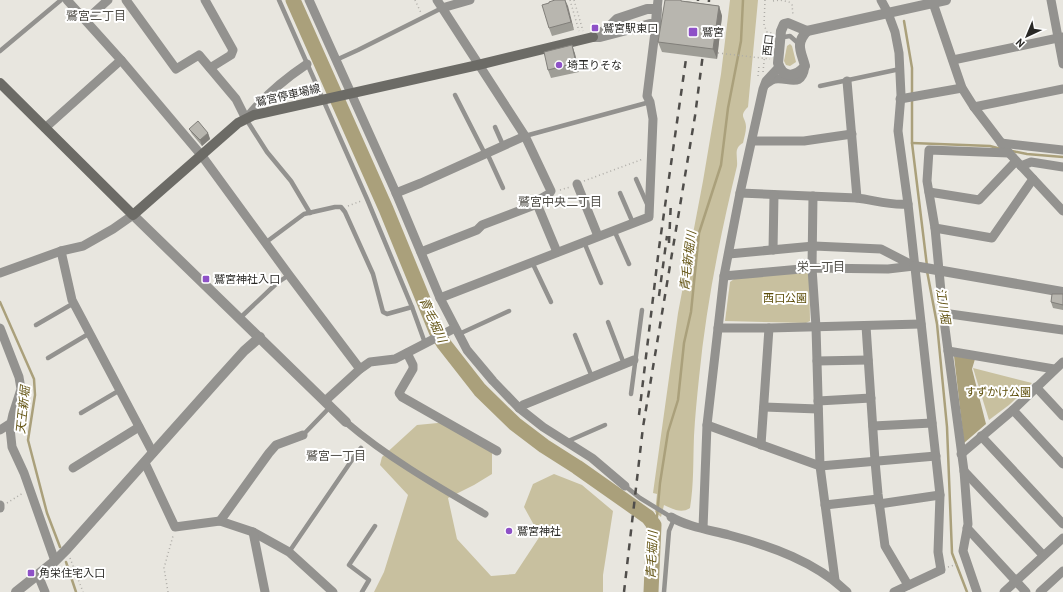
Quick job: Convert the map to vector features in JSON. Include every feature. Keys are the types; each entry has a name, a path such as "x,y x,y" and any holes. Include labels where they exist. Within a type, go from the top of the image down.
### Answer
{"main road":[{"name":"鷲宮停車場線","path":"133,215 238,123 246,119 264,113 478,65 593,37"},
{"path":"0,82 44,128 133,215"}],"street":[{"path":"67,0 121,60 202,156 265,243 360,369"},
{"path":"86,20 108,0"},
{"path":"126,0 176,69 199,55 236,99 246,119 265,97 286,78 307,64"},
{"path":"205,0 232,50 231,55 210,68"},
{"path":"308,0 335,60 348,94 396,193 440,298 455,330 467,350 488,376 519,408 543,427 596,461 625,486"},
{"path":"421,252 477,230 482,225 537,204 537,201 551,193 551,190 525,136 439,4 470,0"},
{"path":"881,0 888,13 894,32 900,69 898,131 908,204 940,495 938,552 941,570 894,592"},
{"path":"764,86 774,80 798,80 804,72 805,66 799,44 801,37 807,31 888,13 933,1 946,0"},
{"path":"1051,0 1060,37 1063,64"},
{"path":"933,1 962,88 974,107 1009,153 1063,212"},
{"path":"440,298 649,217 653,119 650,102 647,96 658,5 617,19 606,29 593,37"},
{"path":"635,12 642,15 644,19 644,22 640,27"},
{"name":"西口","path":"805,66 799,73 792,75 786,74 779,67 778,63 781,31 784,24 788,23 807,31"},
{"path":"593,37 600,37 650,24 656,24"},
{"path":"953,60 1060,37"},
{"path":"44,128 121,60"},
{"path":"703,528 707,425 724,276 740,193 764,86 768,78 779,67"},
{"path":"847,81 857,198"},
{"path":"900,99 962,88"},
{"path":"974,107 1063,89"},
{"path":"752,141 804,141 852,134"},
{"path":"396,193 525,136"},
{"path":"1001,143 1063,150"},
{"path":"977,592 963,551 967,528 964,472 943,313 935,228 927,181 929,150 1009,153"},
{"path":"929,192 979,200 1019,164 1031,162 1063,167"},
{"path":"935,228 992,238 1033,179"},
{"path":"577,184 598,236"},
{"path":"740,193 857,198 888,204 908,204"},
{"path":"773,250 774,195"},
{"path":"813,196 814,246 812,268 816,326 820,466 835,580"},
{"path":"537,204 557,252"},
{"path":"0,273 61,251 83,246 113,230 133,215 346,422 367,440 485,514"},
{"path":"729,254 814,246 881,249 914,266"},
{"path":"61,251 74,303 153,453"},
{"path":"724,276 812,268 888,269 914,266 1063,292"},
{"path":"943,313 1063,330"},
{"path":"718,328 921,324"},
{"path":"866,326 875,461 885,546 908,585"},
{"path":"0,328 19,377 21,389 10,428 12,447 24,473 54,562"},
{"path":"762,445 769,328"},
{"path":"328,404 360,369 370,362 395,359 427,342 455,330"},
{"path":"16,592 54,562 67,549 244,351 260,337"},
{"path":"948,351 1054,369"},
{"path":"407,353 413,365 413,369 399,393 402,397 497,451"},
{"path":"519,408 523,405 634,360"},
{"path":"817,361 868,360"},
{"path":"961,454 1013,410 1063,362"},
{"path":"1036,387 1063,416"},
{"path":"764,407 818,405 871,398"},
{"path":"1013,410 1063,464"},
{"path":"0,430 11,423"},
{"path":"872,426 932,423"},
{"path":"707,425 820,466 936,456"},
{"path":"72,468 139,427"},
{"path":"220,521 269,453 276,446 303,435"},
{"path":"981,436 1063,524"},
{"path":"145,463 175,527 220,521 253,532 289,552 333,592"},
{"path":"964,472 1043,556"},
{"path":"825,505 879,502 940,495"},
{"path":"670,516 703,528 765,546 794,557 835,580 847,592"},
{"path":"967,528 1026,592"},
{"path":"253,532 265,592"},
{"path":"1004,592 1063,538"},
{"path":"1040,592 1063,571"},
{"path":"38,575 45,592"}],"lane":[{"path":"0,51 61,0"},
{"path":"279,0 307,64 325,99 427,342"},
{"path":"335,60 424,17 439,4"},
{"path":"780,42 784,37 790,36 799,44"},
{"path":"820,86 900,69"},
{"path":"455,95 503,188"},
{"path":"525,136 650,102"},
{"path":"246,119 267,152 291,181 310,213"},
{"path":"495,127 503,145"},
{"path":"636,179 649,209"},
{"path":"620,193 633,223"},
{"path":"265,243 304,214 335,206 343,209 372,274 383,312 387,314 412,307"},
{"path":"614,230 629,264"},
{"path":"584,242 600,283"},
{"path":"532,262 551,302"},
{"path":"240,318 277,283 289,275"},
{"path":"36,325 74,303"},
{"path":"631,394 634,360 642,310"},
{"path":"455,330 509,311"},
{"path":"608,322 624,364"},
{"path":"48,358 90,333"},
{"path":"574,335 592,377"},
{"path":"81,413 120,390"},
{"path":"303,435 328,404"},
{"path":"566,442 605,425"},
{"path":"289,552 361,448"},
{"path":"625,486 652,506 670,516 664,592"},
{"path":"362,592 369,580 349,565 375,526"}],"path":[{"path":"415,0 424,17"},
{"path":"570,0 580,32"},
{"path":"574,0 583,31"},
{"path":"764,64 767,32 764,25 765,0"},
{"path":"773,1 780,0 789,2 792,5 793,15"},
{"path":"767,32 772,33"},
{"path":"718,53 770,59"},
{"path":"551,193 652,156"},
{"path":"343,209 367,199"},
{"path":"0,507 29,489"},
{"path":"168,592 164,568 175,527"},
{"path":"67,549 83,592"},
{"path":"941,570 967,560"}],"green space":[{"path":"730,0 758,0 748,107 743,113 746,131 743,143 737,150 737,166 719,245 706,324 695,414 693,481 690,508 680,511 664,505 661,517 655,512 657,494 653,493 678,313 703,181 721,74"},
{"path":"790,44 792,46 796,62 790,66 786,65 784,61 787,46"},
{"name":"西口公園","path":"809,271 810,321 806,323 725,321 730,282 734,279"},
{"name":"すずかけ公園","path":"973,368 1032,383 1009,405 989,420"},
{"path":"448,422 492,444 492,474 448,498 457,539 491,576 515,574 540,536 524,507 533,484 554,474 582,485 613,511 603,575 603,592 374,592 384,572 408,495 380,465 382,457 417,425"}],"shaded area":[{"path":"954,356 975,359 972,369 986,424 964,443"}],"building":[{"path":"555,0 565,0 571,22 549,28 542,5"},
{"path":"665,0 681,0 719,6 713,49 658,42"},
{"path":"572,45 576,63 548,70 544,52"},
{"path":"198,121 208,133 200,140 189,129"},
{"path":"1052,294 1063,294 1063,305 1051,302"}],"waterway":[{"name":"青毛堀川","path":"293,0 386,209 436,331 444,344 480,390 515,424 544,446 577,467 648,517 654,525 651,592"},
{"name":"青毛新堀川","path":"654,525 657,517 660,483 668,432 678,400 684,343 691,312 699,233 721,165 728,108 741,41 743,0"},
{"name":"江川堀","path":"904,21 912,68 912,95"},
{"name":"江川堀","path":"912,100 912,143 927,266"},
{"path":"912,143 990,146 1001,149"},
{"path":"1012,151 1027,154 1063,157"},
{"name":"江川堀","path":"927,271 937,324 947,427 952,553 967,592"},
{"name":"天王新堀","path":"0,302 34,379 35,395 28,440 47,513 60,547"},
{"name":"天王新堀","path":"66,562 76,592"}],"railway":[{"path":"697,15 698,0"},
{"path":"708,16 709,0"},
{"path":"639,415 659,248 688,45"},
{"path":"624,592 643,427 695,116 704,46"},
{"path":"669,243 671,201"},
{"path":"659,296 667,236"}],"place":[{"name":"鷲宮駅東口","path":"595,28"},
{"name":"鷲宮","path":"693,32"},
{"name":"埼玉りそな","path":"559,65"},
{"name":"鷲宮神社入口","path":"206,279"},
{"name":"鷲宮神社","path":"509,531"},
{"name":"角栄住宅入口","path":"31,573"}],"district":[{"name":"鷲宮二丁目","path":"96,16"},
{"name":"鷲宮中央二丁目","path":"560,202"},
{"name":"栄一丁目","path":"821,267"},
{"name":"鷲宮一丁目","path":"336,456"}]}
